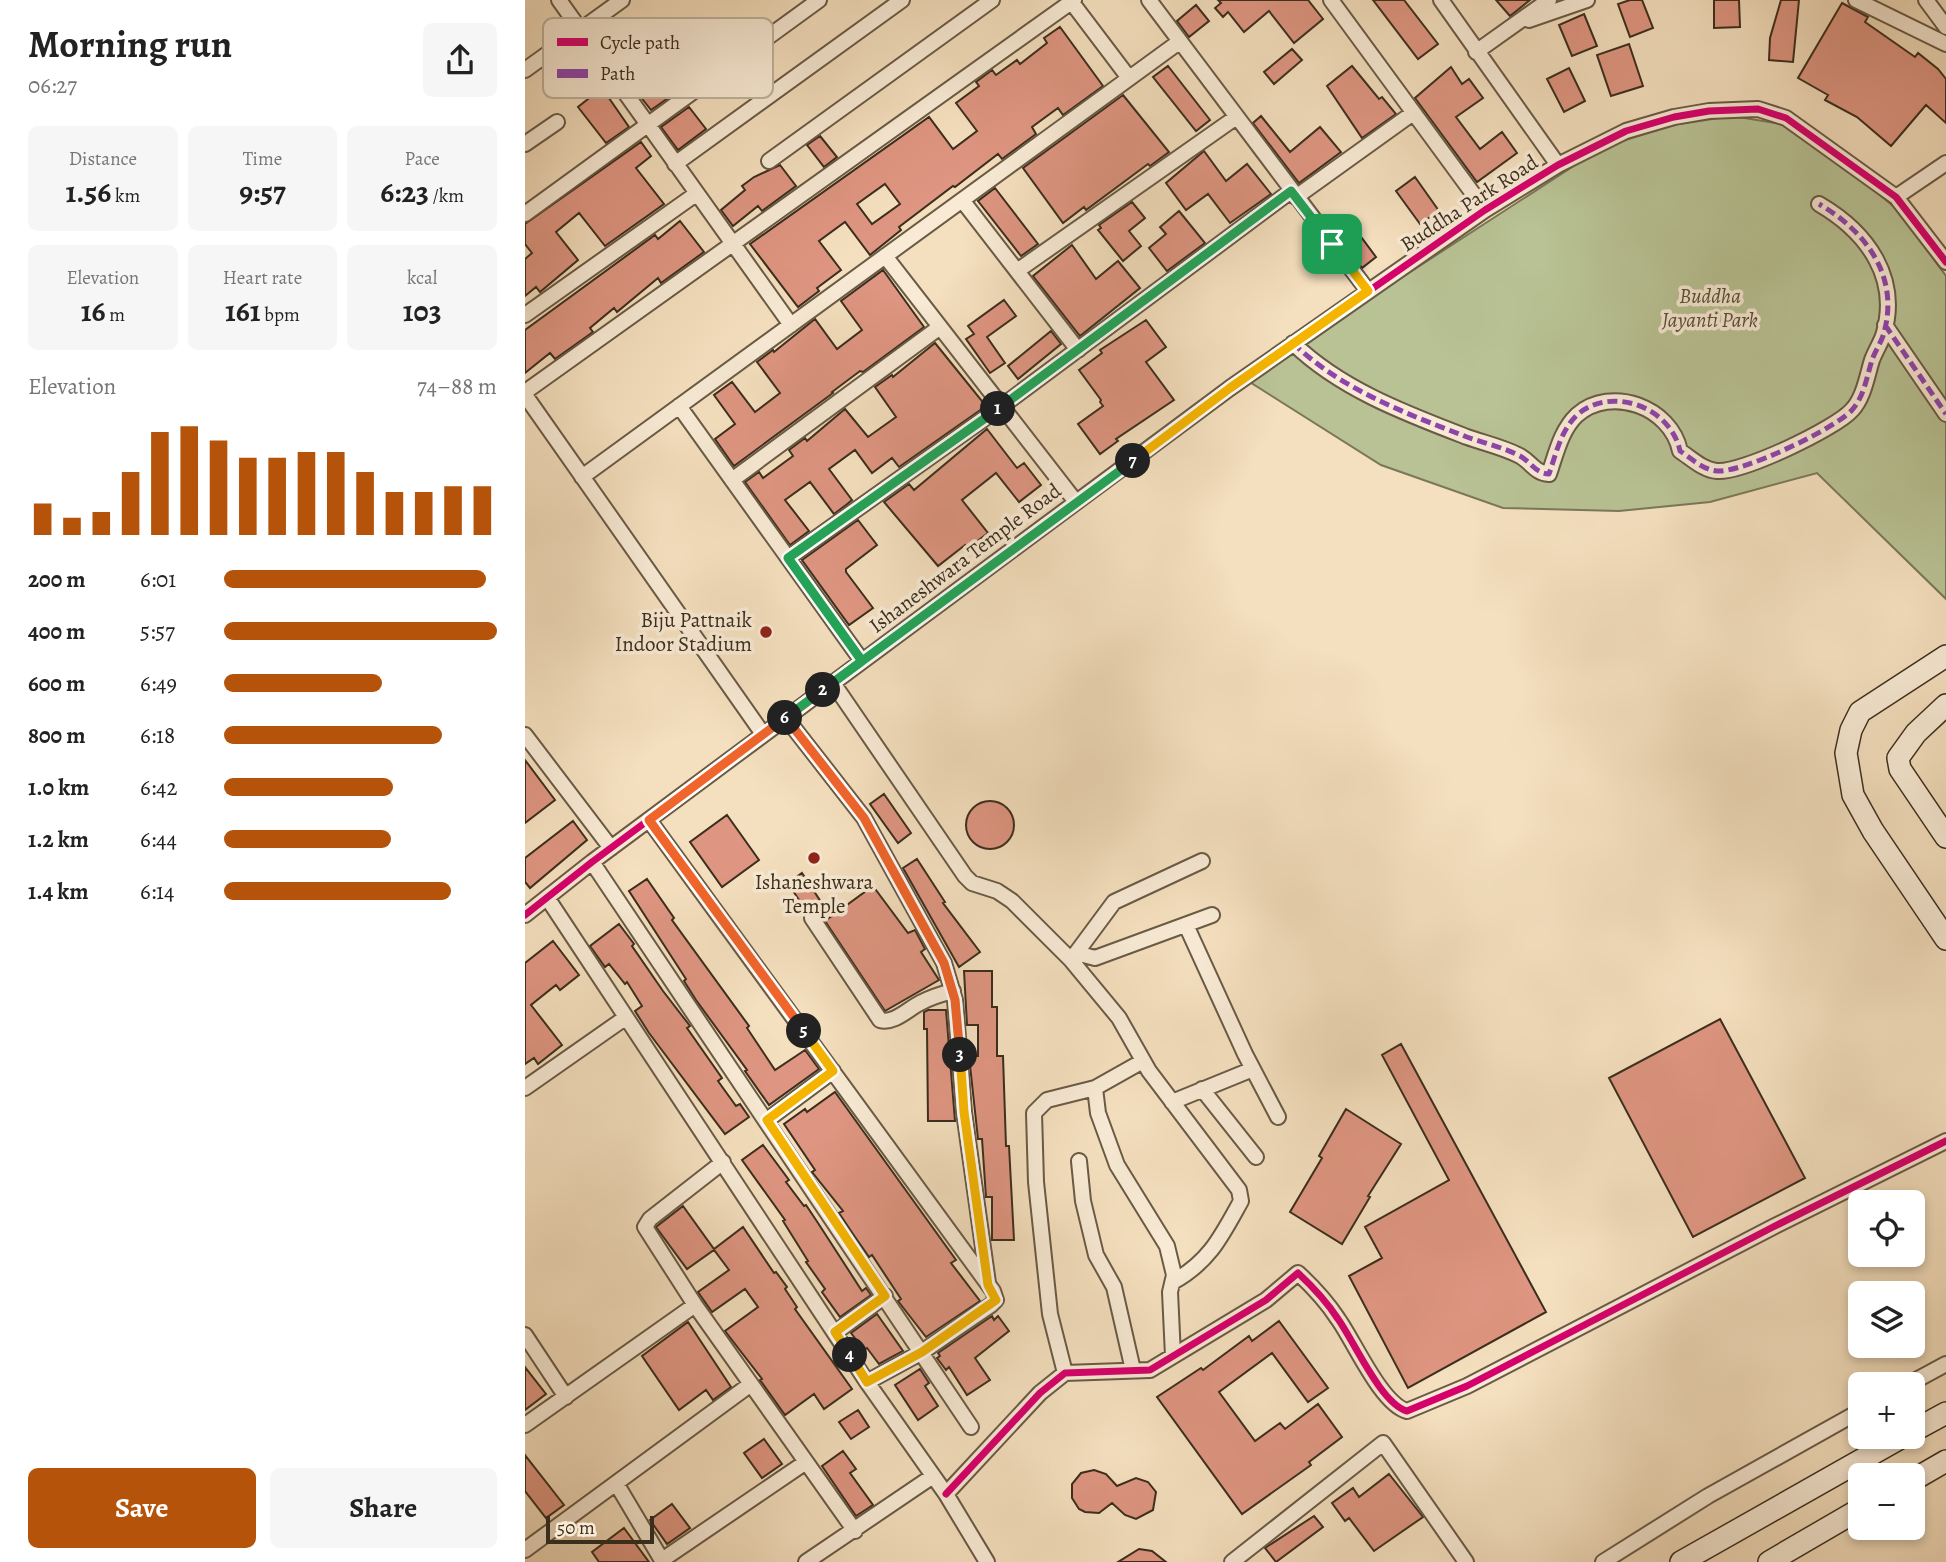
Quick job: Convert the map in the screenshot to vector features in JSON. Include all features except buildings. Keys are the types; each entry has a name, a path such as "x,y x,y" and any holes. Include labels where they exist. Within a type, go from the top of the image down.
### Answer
{"street":[{"path":"559,0 572,18"},
{"path":"597,18 622,0"},
{"path":"773,34 820,0"},
{"path":"773,93 902,0"},
{"path":"769,161 992,0"},
{"path":"1149,0 1235,118 1368,291"},
{"path":"1331,0 1485,210"},
{"path":"1441,0 1558,165"},
{"path":"1476,52 1549,0"},
{"path":"1511,27 1587,0"},
{"path":"1856,0 1946,44"},
{"path":"1926,0 1946,27"},
{"path":"763,734 525,394 1072,1 1129,78"},
{"path":"582,477 1179,42"},
{"path":"525,70 543,57"},
{"path":"628,98 790,325"},
{"path":"525,214 686,98"},
{"path":"675,164 766,98"},
{"name":"Buddha Park Road","path":"1368,291 1485,210 1558,165 1626,131 1674,117 1710,111 1758,109 1786,118 1896,197 1946,262"},
{"path":"788,558 1294,194 1413,113"},
{"path":"1017,271 1235,118"},
{"path":"525,144 557,122"},
{"path":"1896,197 1946,163"},
{"path":"525,315 696,194"},
{"path":"961,200 1078,350"},
{"path":"1293,343 1311,361 1364,391 1425,421 1521,456 1544,474 1549,474 1567,426 1577,414 1593,405 1612,400 1629,401 1645,408 1677,439 1680,451 1707,468 1719,471 1733,469 1804,440 1853,409 1885,324 1888,288 1882,269 1859,233 1842,217 1819,204"},
{"path":"885,256 1076,502"},
{"name":"Ishaneshwara Temple Road","path":"527,909 548,899 592,862 763,734 1293,343 1368,291"},
{"path":"1885,324 1946,414"},
{"path":"732,480 940,327"},
{"path":"679,406 862,661"},
{"path":"1946,656 1860,712 1851,730 1846,753 1853,795 1946,939"},
{"path":"832,683 965,877 972,883 997,891 1011,901 1074,956 1119,1018 1143,1061 1241,1195 1241,1201 1216,1247 1193,1271 1173,1282"},
{"path":"1946,705 1916,733 1898,758 1900,769 1946,837"},
{"path":"786,718 864,818 944,963 953,991 964,1112 988,1285"},
{"path":"525,735 611,848"},
{"path":"649,820 988,1285 996,1300 922,1352 867,1382"},
{"path":"1074,956 1114,902 1202,861"},
{"path":"592,862 971,1427"},
{"path":"548,899 867,1382 946,1494 987,1562"},
{"path":"1074,956 1095,958 1212,915"},
{"path":"812,918 880,1020 885,1022 897,1018 921,1002 953,991"},
{"path":"1186,925 1278,1117"},
{"path":"525,1088 625,1018"},
{"path":"1065,1374 1050,1314 1036,1182 1034,1113 1047,1100 1095,1088 1143,1061"},
{"path":"1172,1102 1253,1069"},
{"path":"767,1120 833,1071"},
{"path":"1095,1088 1098,1113 1117,1165 1167,1247 1174,1275 1170,1292 1173,1356"},
{"path":"1202,1089 1256,1157"},
{"path":"946,1494 1040,1394 1065,1374 1150,1370 1266,1300 1298,1273 1321,1296 1340,1321 1392,1403 1407,1411 1468,1387 1773,1227 1946,1141"},
{"path":"1079,1161 1083,1200 1094,1244 1114,1287 1133,1370"},
{"path":"723,1162 650,1219 645,1227 695,1305 855,1531"},
{"path":"835,1332 885,1296"},
{"path":"525,1425 695,1305"},
{"path":"525,1335 566,1397"},
{"path":"1925,1375 1946,1364"},
{"path":"525,1550 751,1384"},
{"path":"1925,1424 1946,1413"},
{"path":"1603,1562 1708,1496 1848,1418"},
{"path":"1232,1562 1383,1443 1466,1562"},
{"path":"1681,1562 1881,1449"},
{"path":"1925,1473 1946,1461"},
{"path":"616,1483 663,1561 806,1462"},
{"path":"806,1562 933,1476"},
{"path":"1769,1562 1848,1516"},
{"path":"1249,1548 1259,1562"}],"green space":[{"name":"Buddha Jayanti Park","path":"1732,116 1781,124 1849,169 1899,211 1946,276 1946,599 1817,473 1710,502 1619,511 1503,508 1381,465 1245,379 1603,147 1673,125"}],"marked path":[{"path":"1293,343 1332,374 1375,399 1467,437 1512,452 1544,473 1549,474 1571,421 1591,406 1606,402 1638,405 1652,412 1665,423 1680,451 1707,468 1729,470 1766,458 1808,438 1852,410 1862,393 1883,336 1887,295 1876,259 1852,228 1819,204"},
{"path":"1885,325 1946,414"}],"cycle path":[{"path":"525,915 592,862 1230,388 1485,210 1558,165 1626,131 1674,117 1709,111 1758,109 1786,118 1896,197 1946,262"},
{"path":"946,1494 1040,1393 1065,1373 1150,1370 1266,1300 1298,1273 1334,1313 1387,1397 1407,1411 1467,1386 1773,1227 1946,1141"}],"place":[{"name":"Biju Pattnaik Indoor Stadium","path":"766,632"},
{"name":"Ishaneshwara Temple","path":"814,858"}],"route":[{"path":"1332,244 1291,191 1002,406 788,558 862,661 786,718 848,794 864,818 910,899 950,979 955,1000 964,1112 988,1285 996,1300 922,1352 867,1382 835,1332 885,1296 767,1120 833,1071 649,820 862,661 1076,502 1168,436 1230,388 1368,291 1332,244"}]}
